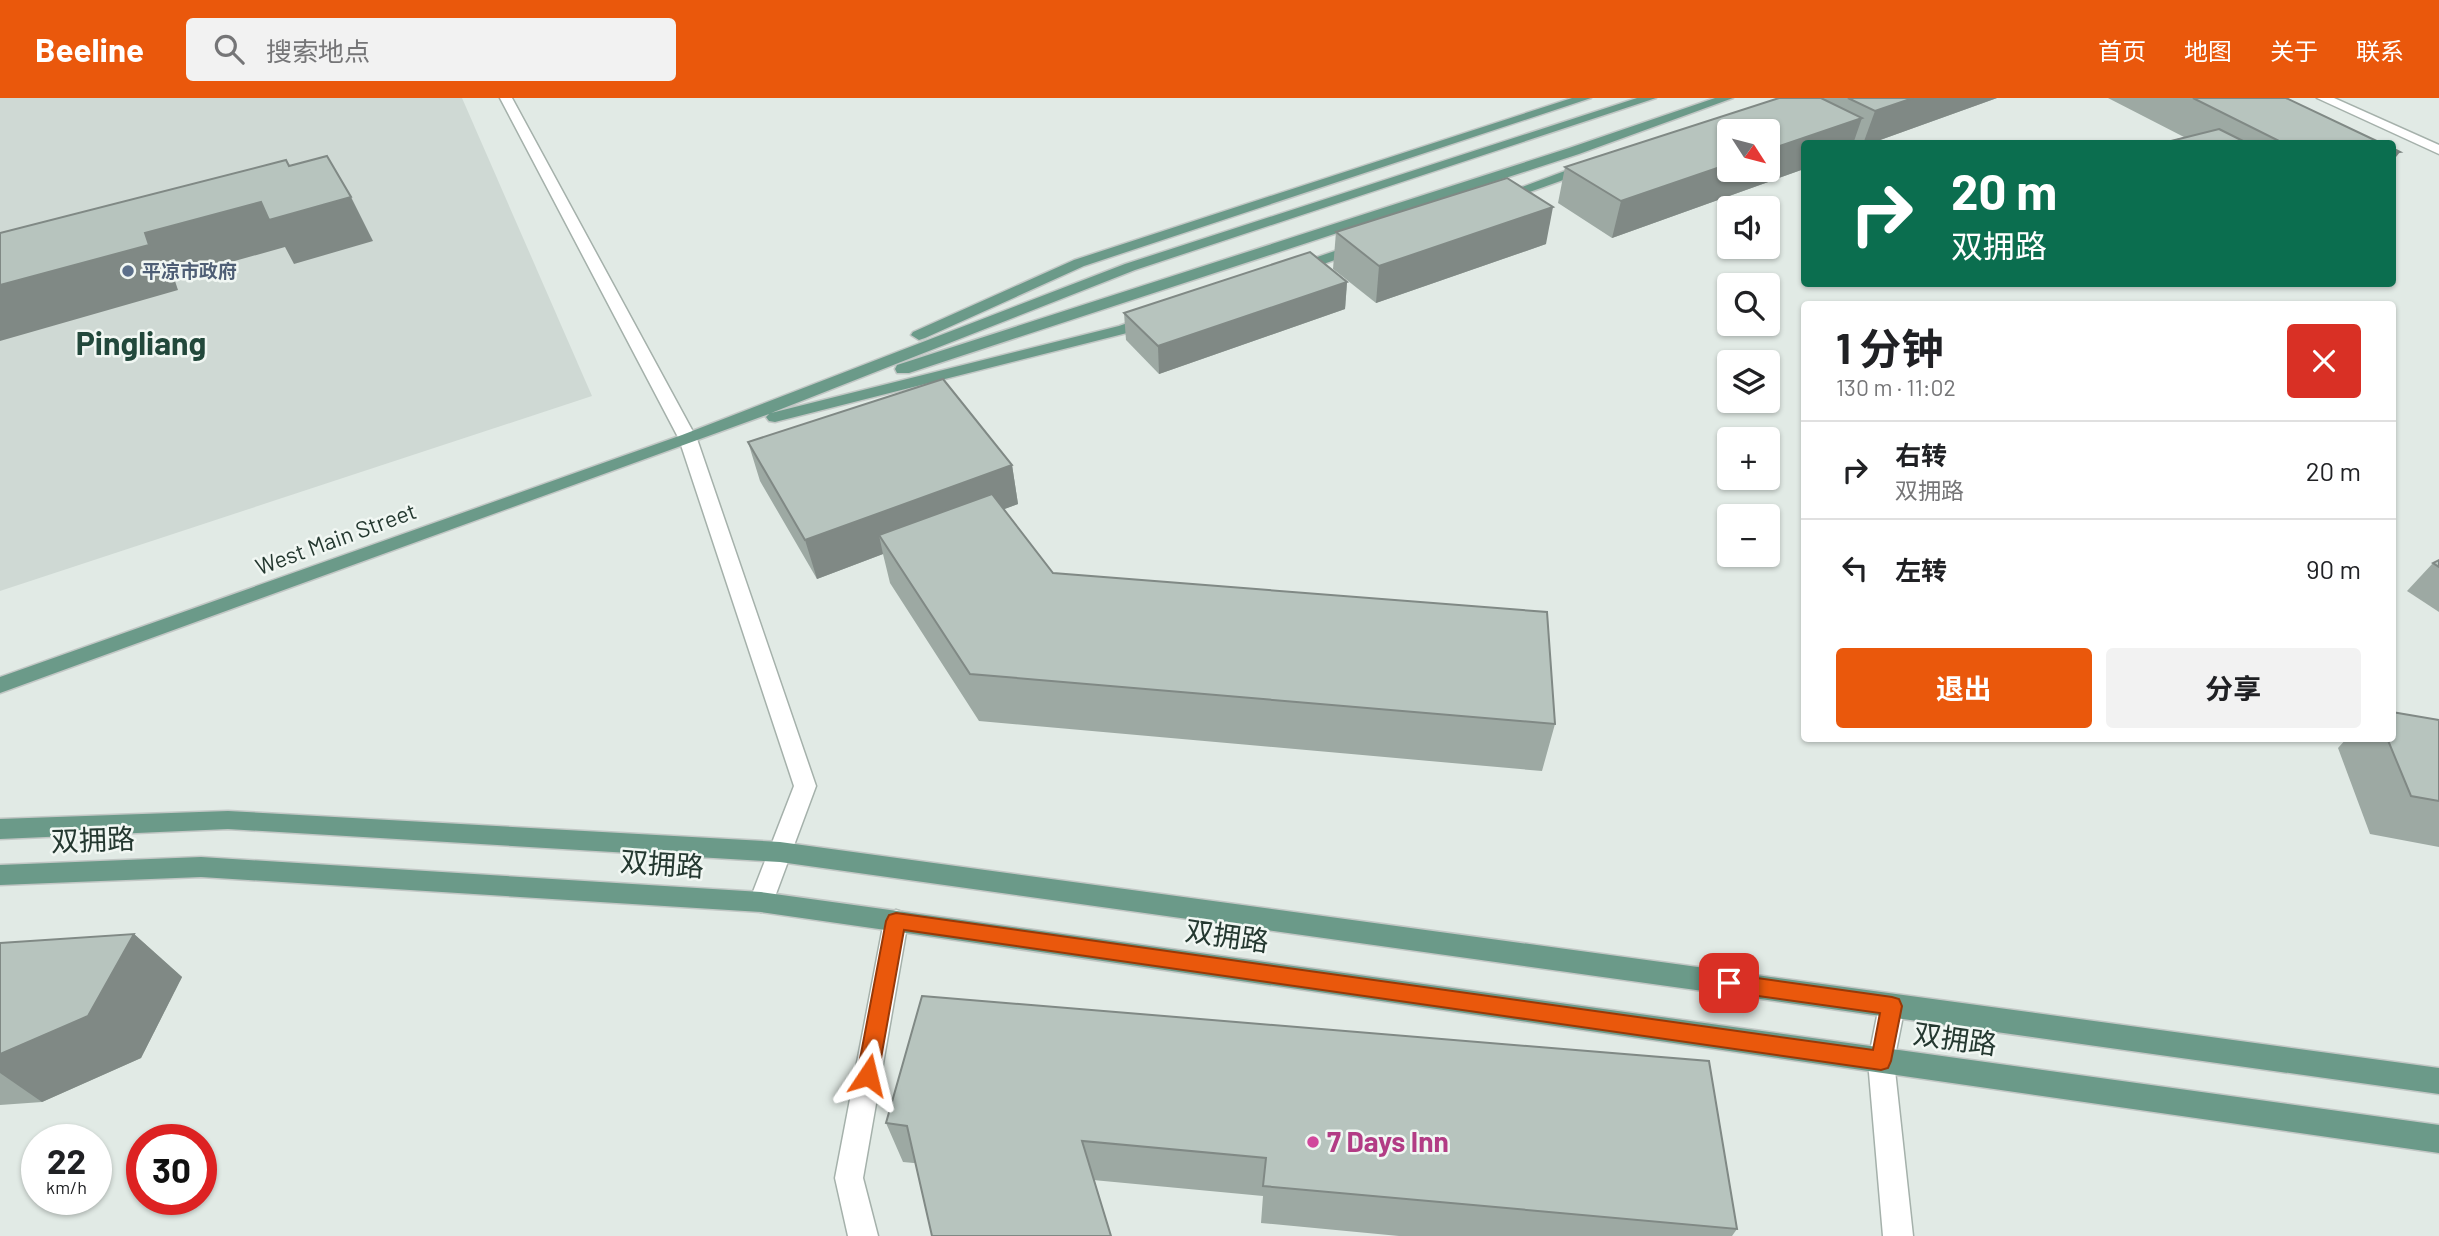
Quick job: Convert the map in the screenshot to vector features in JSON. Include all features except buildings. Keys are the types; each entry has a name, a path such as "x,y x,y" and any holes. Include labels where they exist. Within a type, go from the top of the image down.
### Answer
{"main road":[{"path":"688,439 1079,263 1585,98"},
{"path":"688,439 1130,267 1650,98"},
{"path":"688,439 1574,151 1727,98"},
{"path":"1481,204 1600,163"},
{"path":"1283,274 1375,241"},
{"path":"688,439 1125,329 1164,315"},
{"name":"West Main Street","path":"0,685 688,439"},
{"name":"双拥路","path":"0,829 228,820 780,852 2439,1081"},
{"name":"双拥路","path":"0,875 201,867 761,902 2439,1139"}],"street":[{"path":"506,98 688,439 805,786 761,902"},
{"path":"2323,98 2439,150"},
{"path":"863,1236 849,1178 896,921"},
{"path":"1892,1006 1881,1061 1898,1236"}],"shaded area":[{"path":"0,98 462,98 592,396 0,591"}],"place":[{"name":"平凉市政府","path":"128,271"},
{"name":"7 Days Inn","path":"1313,1142"}],"district":[{"name":"Pingliang","path":"141,344"}],"route":[{"path":"868,1075 896,921 1881,1061 1892,1006 1729,983"}]}
